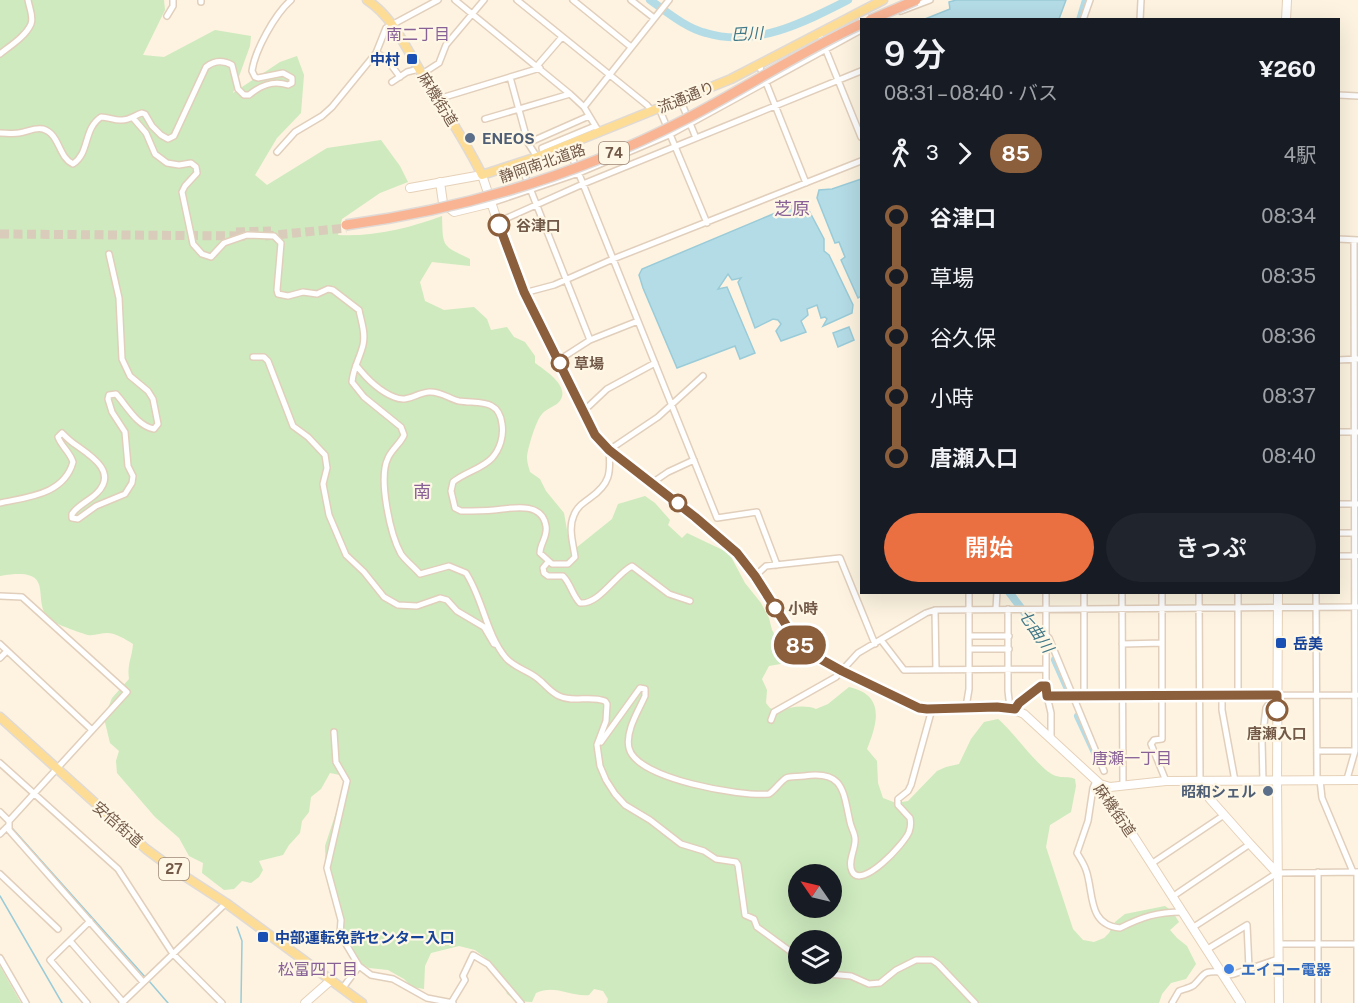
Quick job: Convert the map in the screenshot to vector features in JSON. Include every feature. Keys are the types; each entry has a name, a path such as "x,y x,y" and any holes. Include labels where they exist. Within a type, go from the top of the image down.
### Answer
{"highway":[{"path":"875,18 916,0"},
{"name":"静岡南北道路","path":"346,227 459,205 581,167 683,121 818,46 860,27"}],"main road":[{"name":"麻機街道","path":"367,0 379,8 392,24 482,175"},
{"name":"流通通り","path":"482,175 520,164 567,145 597,129 681,99 759,65 883,0"},
{"name":"安倍街道","path":"0,717 146,849 226,903 362,1003"}],"street":[{"path":"0,54 12,45 31,24 32,17 28,0"},
{"path":"167,16 173,6 173,0"},
{"path":"0,133 46,130 58,142 65,158 73,164 79,160 83,152 87,134 97,119 101,117 119,121 133,118 138,113 145,114 161,135 168,139 174,136 206,67 217,61 232,65 238,89 244,95 249,95 258,87 278,82 288,85 292,83 292,78 283,73 258,78 252,71 261,44 285,5 291,0"},
{"path":"277,152 295,132 322,116 332,106 376,53 386,28 438,0"},
{"path":"455,0 570,94 584,107 597,129 542,148 540,156"},
{"path":"392,82 407,72 421,71 439,63 446,45 484,0"},
{"path":"517,0 647,105 655,109 669,135 707,223"},
{"path":"573,0 631,47"},
{"path":"631,0 654,18"},
{"path":"887,18 930,0"},
{"path":"1084,18 1090,0"},
{"path":"1140,18 1141,0"},
{"path":"1286,18 1287,0"},
{"path":"584,107 668,2"},
{"path":"866,7 869,18"},
{"path":"440,182 443,203 453,212 491,203 579,173 669,135 860,28"},
{"path":"819,33 860,135"},
{"path":"438,99 539,67 562,37"},
{"path":"376,53 386,58 400,76"},
{"path":"759,65 806,183"},
{"path":"498,222 674,146 860,71"},
{"path":"510,77 528,142 540,156"},
{"path":"485,119 570,94"},
{"path":"1340,95 1358,96"},
{"path":"681,99 696,138"},
{"path":"528,142 589,116"},
{"path":"133,118 146,133 155,154 167,163 179,165 191,163 196,168 196,173 184,186 182,192 193,244 199,252 211,257 224,243 247,235 264,235 278,239 281,243 278,294 288,296 303,292 317,294 333,290 359,310 364,334 363,347 352,371 352,382 356,390 404,432 403,438 387,459 384,473 386,500 403,557 420,574 449,566 466,573 498,645 506,658 518,669 536,677 556,695 570,700 605,701 606,721 599,736 598,755 610,788 625,805 650,820 681,844 704,851 716,859 736,862 745,915 754,919 758,927 788,950"},
{"path":"567,145 717,518"},
{"path":"524,292 554,285 613,259 860,161"},
{"path":"520,164 590,340"},
{"path":"410,188 482,175"},
{"name":"麻機街道","path":"482,175 524,292 595,435 609,450 737,553 755,576 797,642 806,651 919,708 1013,709 1024,714 1098,783 1241,1003"},
{"path":"1340,239 1356,240 1356,504 1354,533 1357,695 1355,751 1347,779"},
{"path":"0,503 39,495 65,478 73,462 72,457 58,440 59,434 62,434 89,453 103,470 104,480 97,493 72,514 72,518 78,519 96,506 125,495 132,483 133,476 128,466 125,432 112,412 109,395 116,394 127,409 148,428 154,429 158,424 153,399 148,391 130,376 122,359 119,298 109,254"},
{"path":"558,360 590,340 638,321"},
{"path":"254,357 264,357 268,361 292,426 308,437 324,454 327,468 323,484 329,515 345,555 364,572 384,597 398,605 417,606 440,598 447,600 457,611 484,627 494,644 498,645"},
{"path":"1340,360 1356,359"},
{"path":"582,409 589,406 607,388 655,363"},
{"path":"356,365 367,379 395,397 407,399 429,392 446,394 457,400 482,401 493,407 501,417 503,429 500,444 492,458 484,465 453,482 451,490 455,508 461,511 519,506 533,510 541,516 545,523 545,540 541,545 540,553 548,562 568,564 575,557 571,525 574,513 605,486 609,472 609,450 653,421 703,376"},
{"path":"1340,432 1356,432"},
{"path":"652,483 668,472 694,460"},
{"path":"1340,504 1356,504"},
{"path":"708,528 717,518 757,512 777,565"},
{"path":"1340,533 1354,533"},
{"path":"1340,556 1356,556"},
{"path":"755,576 766,566 840,558 875,644"},
{"path":"548,562 543,568 544,573 548,576 563,576 569,582 580,603 592,602 632,566 669,594 690,601"},
{"path":"966,707 970,670 969,594"},
{"path":"996,609 997,594"},
{"path":"1046,594 1046,686 1051,713 1051,738"},
{"path":"1084,594 1084,696"},
{"path":"1122,594 1123,785"},
{"path":"1162,594 1162,739 1154,740 1151,744 1166,781"},
{"path":"1199,594 1200,781 1210,799 1278,873"},
{"path":"1238,594 1238,695"},
{"path":"1278,594 1279,1003"},
{"path":"1316,594 1319,780 1322,798 1356,872 1357,1003"},
{"path":"0,596 22,597 127,692 33,793 0,834"},
{"path":"771,720 774,712 794,699 826,684 842,671 853,657 935,610 1356,608"},
{"path":"1008,609 1009,670 1013,709"},
{"path":"935,610 936,670"},
{"path":"1046,635 1104,771"},
{"path":"969,636 1009,636"},
{"path":"881,640 903,670 1046,669"},
{"path":"1122,644 1162,643"},
{"path":"0,644 92,730"},
{"path":"969,649 1009,649"},
{"path":"0,658 7,651"},
{"path":"1013,709 1038,687 1046,686"},
{"path":"598,755 602,738 640,688 644,688 645,696 630,733 629,747 635,758 679,780 708,788 752,795 769,794 787,777 822,774 828,777 840,787 845,795 850,825 856,843 851,870 855,875 861,876 893,855 909,832 910,818 898,805 898,799 908,791 911,785 932,709"},
{"path":"1222,695 1222,711 1235,781"},
{"path":"1047,696 1357,695"},
{"path":"1263,781 1262,741 1266,708 1268,705 1277,705"},
{"path":"334,732 336,762 347,781 327,868 341,920 340,934 359,966 371,975 393,979 427,998 452,1003 465,980 463,976 471,957 476,956 488,964 520,1003"},
{"path":"1317,751 1355,751"},
{"path":"0,763 118,869 173,954 222,1003"},
{"path":"1182,912 1161,912 1135,919 1120,928 1109,925 1098,917 1091,898 1086,870 1077,853 1088,821 1093,788 1098,783 1110,787 1166,781 1358,780"},
{"path":"0,812 143,982"},
{"path":"1151,864 1224,815"},
{"path":"1172,897 1250,844"},
{"path":"1318,872 1318,1003"},
{"path":"1192,928 1278,873 1356,872"},
{"path":"0,874 58,929"},
{"path":"70,941 123,1002 226,903"},
{"path":"87,1003 50,960 90,921"},
{"path":"1206,950 1248,925 1249,968"},
{"path":"1278,944 1357,944"},
{"path":"0,958 26,1003"},
{"path":"1172,1003 1179,991 1193,987 1207,971 1222,974 1278,959"},
{"path":"842,975 851,976 869,984 880,983 896,970 916,960 932,960 975,1003"},
{"path":"342,989 359,966"},
{"path":"305,1003 330,981"}],"green space":[{"path":"0,0 164,0 165,10 143,55 164,57 215,30 251,36 250,46 233,93 280,62 297,56 304,75 301,113 277,138 255,175 267,185 327,148 381,140 400,166 408,182 380,193 342,219 338,235 365,235 391,231 442,216 446,244 470,259 470,266 432,262 420,282 425,301 444,310 474,307 487,319 491,330 507,327 514,337 525,342 535,356 535,363 551,375 560,386 562,397 558,403 544,412 537,422 527,460 530,472 540,479 546,491 564,513 570,547 576,548 612,519 618,504 645,496 655,503 670,520 668,525 682,538 687,533 729,553 745,583 761,603 779,642 785,645 789,658 786,663 769,666 762,679 767,690 766,703 770,708 780,712 798,707 816,709 828,704 849,687 869,696 876,711 876,720 867,749 877,761 878,783 883,798 896,803 908,801 937,771 959,764 971,739 984,722 998,719 1050,773 1058,777 1075,779 1076,786 1071,812 1050,825 1046,847 1073,929 1083,940 1094,942 1104,938 1115,922 1125,914 1165,906 1172,911 1179,922 1170,930 1187,946 1196,964 1186,979 1171,983 1162,994 1159,1003 607,1003 608,999 603,991 594,989 589,995 556,990 543,991 536,993 532,1002 516,1001 507,994 501,974 483,956 475,950 459,946 431,953 425,966 424,989 412,987 404,979 388,970 369,968 361,964 344,946 337,925 339,911 330,894 326,876 325,846 345,785 340,775 330,773 321,789 311,797 309,812 302,821 300,833 283,855 259,861 263,870 259,877 251,883 242,881 234,889 224,890 202,873 203,863 189,856 179,838 155,817 117,773 116,761 119,751 110,743 104,718 112,698 129,679 133,644 114,634 88,635 53,622 42,606 37,581 31,576 19,574 0,576"},
{"path":"0,966 21,1003 0,1003"}],"water":[{"path":"956,0 1066,0 1059,18 928,18 950,9 949,2"},
{"path":"860,179 860,297 858,298 841,260 845,257 839,242 835,243 817,198 819,190 832,189"},
{"path":"804,201 824,239 824,251 829,255 853,305 852,313 823,326 827,319 821,318 817,305 807,309 808,315 801,321 806,332 781,341 776,331 781,324 778,320 773,319 755,328 738,282 741,278 732,280 728,274 718,289 727,287 755,353 740,359 735,346 677,368 643,288 639,275 642,269"},
{"path":"849,327 854,340 838,347 833,333"}],"waterway":[{"name":"巴川","path":"650,0 691,27 724,37 761,35 779,30 815,17 848,0"},
{"name":"七曲川","path":"1081,18 1086,0"},
{"name":"七曲川","path":"1011,594 1049,645"},
{"name":"七曲川","path":"1055,660 1067,687"},
{"name":"七曲川","path":"1078,716 1099,761"},
{"path":"12,828 146,978"},
{"path":"0,896 62,1003"},
{"path":"237,927 242,941 241,1003"},
{"path":"149,981 168,1003"}],"tunnel":[{"path":"265,236 346,228"},
{"path":"236,232 271,231"},
{"path":"0,234 245,236"}],"bus line":[{"name":"85","path":"499,225 524,292 595,435 609,450 737,553 755,576 797,642 806,651 919,708 997,707 1015,709 1038,687 1046,686 1047,696 1277,695 1277,710"}],"place":[{"name":"中村","path":"412,59"},
{"name":"ENEOS","path":"470,138"},
{"name":"谷津口","path":"499,225"},
{"name":"草場","path":"560,363"},
{"name":"小時","path":"775,608"},
{"name":"岳美","path":"1281,643"},
{"name":"唐瀬入口","path":"1277,710"},
{"name":"昭和シェル","path":"1268,791"},
{"name":"中部運転免許センター入口","path":"263,937"},
{"name":"エイコー電器","path":"1229,969"}],"district":[{"name":"南二丁目","path":"418,34"},
{"name":"芝原","path":"792,208"},
{"name":"南","path":"422,491"},
{"name":"唐瀬一丁目","path":"1132,758"},
{"name":"松富四丁目","path":"318,969"}]}
